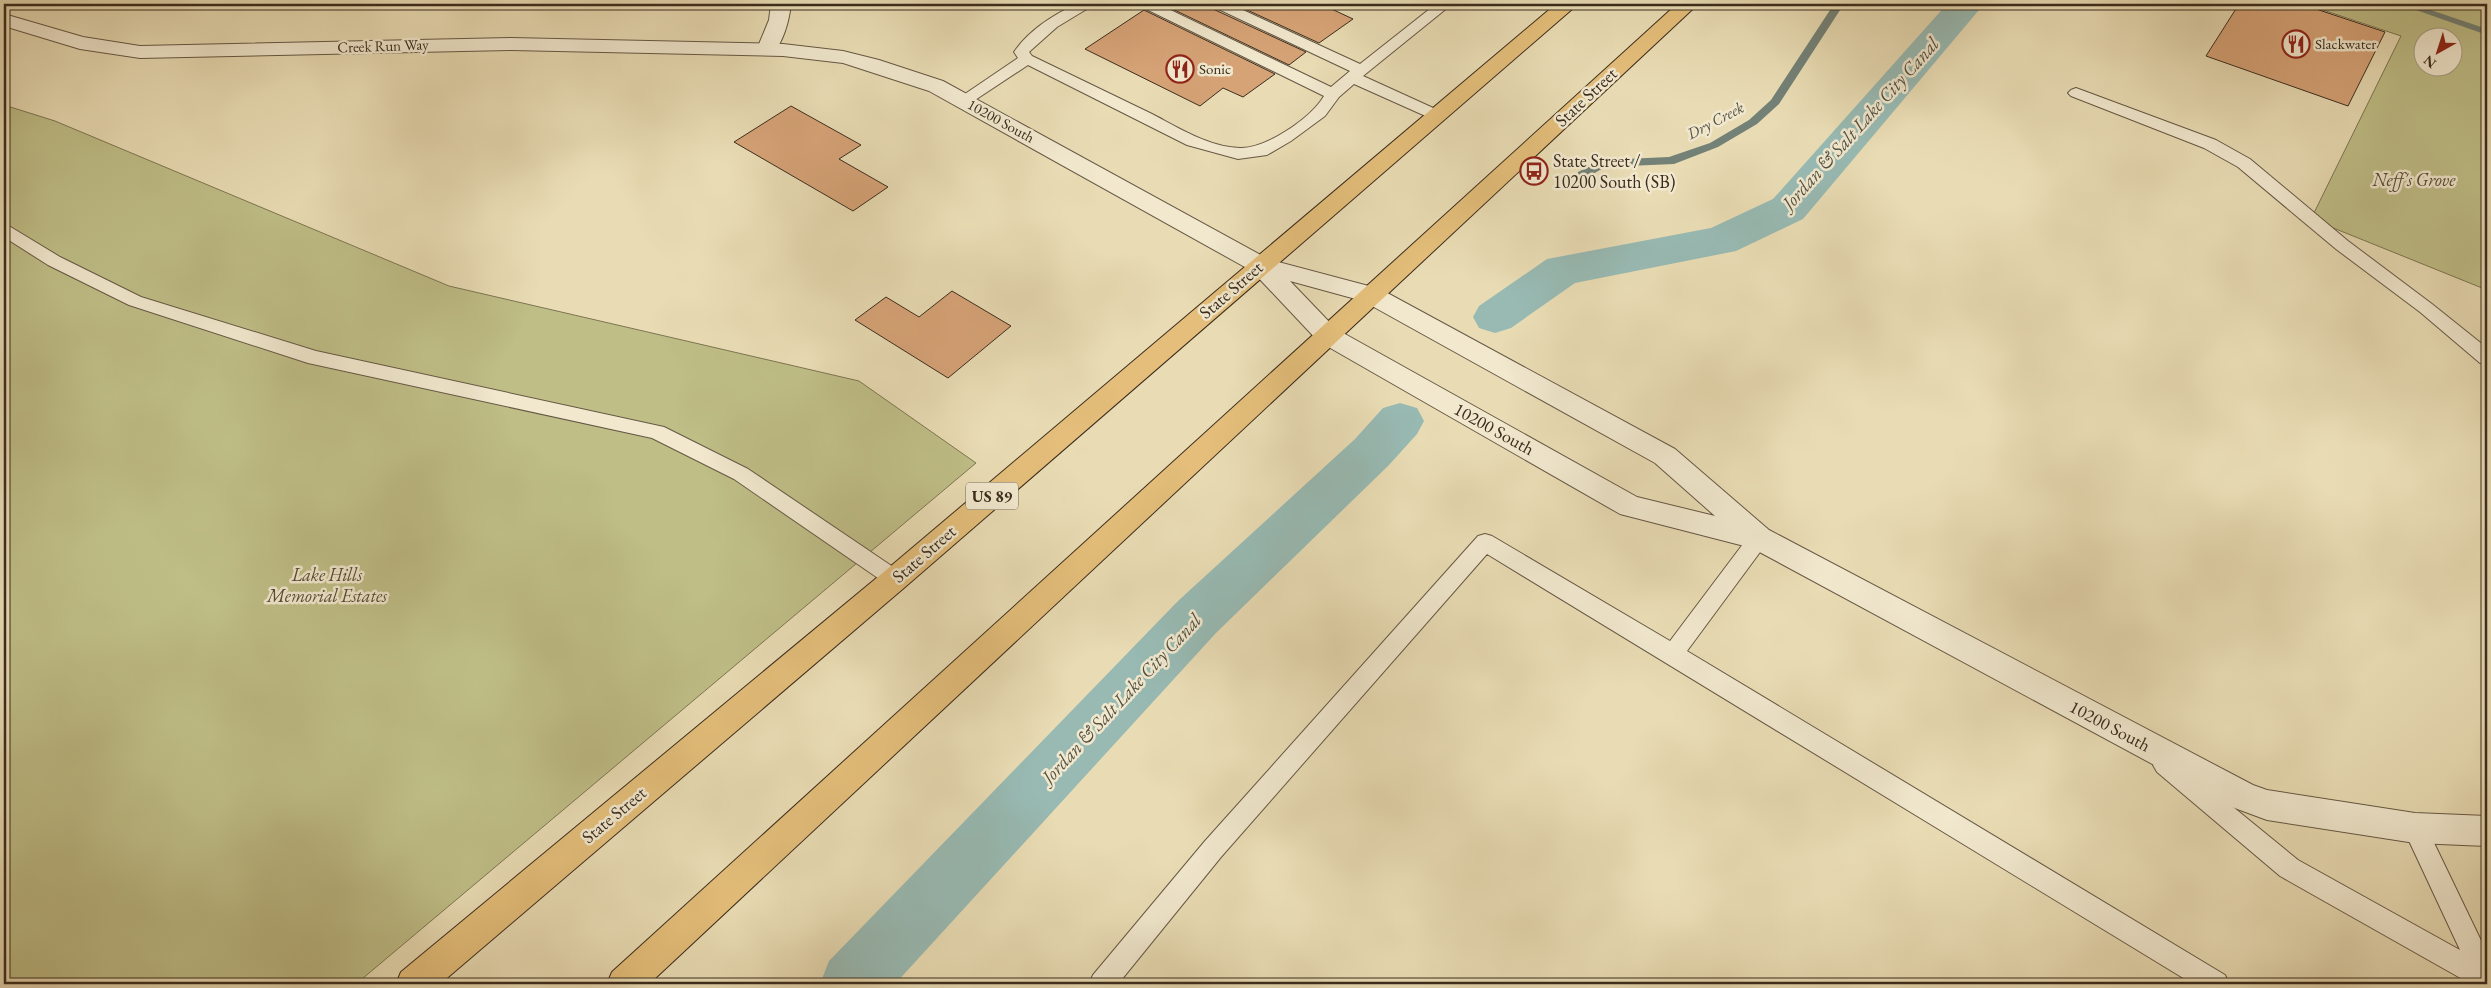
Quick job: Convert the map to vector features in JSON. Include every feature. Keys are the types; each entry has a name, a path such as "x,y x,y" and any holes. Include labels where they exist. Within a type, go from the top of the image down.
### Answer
{"main road":[{"name":"State Street","path":"413,984 895,579 1260,265 1568,4"},
{"name":"State Street","path":"624,984 1688,4"}],"street":[{"path":"766,49 779,20 781,4"},
{"name":"Creek Run Way","path":"4,20 80,43 140,52 511,44 766,49"},
{"name":"10200 South","path":"766,49 814,53 872,64 928,83 964,101 1260,265 1371,295 1665,456 1759,538 2243,796 2267,805 2415,828 2487,831"},
{"name":"10200 South","path":"1260,265 1327,335 1630,506 1759,538"}],"lane":[{"path":"1088,4 1051,25 1027,44 1021,52 1027,60 1193,141 1230,153 1242,154 1275,146 1326,108 1333,94 1440,8"},
{"path":"1147,4 1333,94"},
{"path":"1219,4 1436,115"},
{"path":"1416,4 1440,8"},
{"path":"964,101 1027,60"},
{"path":"2076,93 2210,144 2244,163 2342,245 2426,308 2487,358"},
{"path":"4,230 54,261 135,301 315,358 657,432 741,474 895,579"},
{"path":"1673,654 1759,538"},
{"path":"1102,984 1213,849 1485,542 2216,984"},
{"path":"2135,739 2289,868 2486,980"},
{"path":"2415,828 2486,980"}],"green space":[{"name":"Neff's Grove","path":"2305,4 2487,4 2487,290 2311,219 2401,36"},
{"name":"Lake Hills Memorial Estates","path":"4,105 55,121 449,286 859,381 976,463 356,984 4,984"}],"building":[{"path":"1162,4 1210,4 1213,9 1306,52 1289,65"},
{"path":"1234,4 1321,4 1353,19 1319,43"},
{"name":"Slackwater","path":"2239,4 2301,4 2385,32 2348,106 2206,56"},
{"name":"Sonic","path":"1144,10 1275,74 1243,97 1223,88 1200,106 1085,49"},
{"path":"791,106 861,145 839,159 888,187 853,211 734,142"},
{"path":"952,291 1011,326 948,378 855,320 886,297 919,317"}],"waterway":[{"name":"Dry Creek","path":"695,4 700,5"},
{"name":"Dry Creek","path":"1582,175 1603,164 1670,161 1714,145 1753,122 1775,102 1839,4"},
{"name":"Jordan & Salt Lake City Canal","path":"1495,317 1562,270 1721,241 1788,209 1966,4"},
{"name":"Dry Creek","path":"2404,4 2487,32"},
{"name":"Jordan & Salt Lake City Canal","path":"852,984 1197,617 1372,452 1400,421"},
{"name":"Jordan & Salt Lake City Canal","path":"852,984 1197,617 1372,452 1400,421"}],"place":[{"name":"Slackwater","path":"2296,44"},
{"name":"Sonic","path":"1180,69"},
{"name":"State Street / 10200 South (SB)","path":"1534,171"}]}
